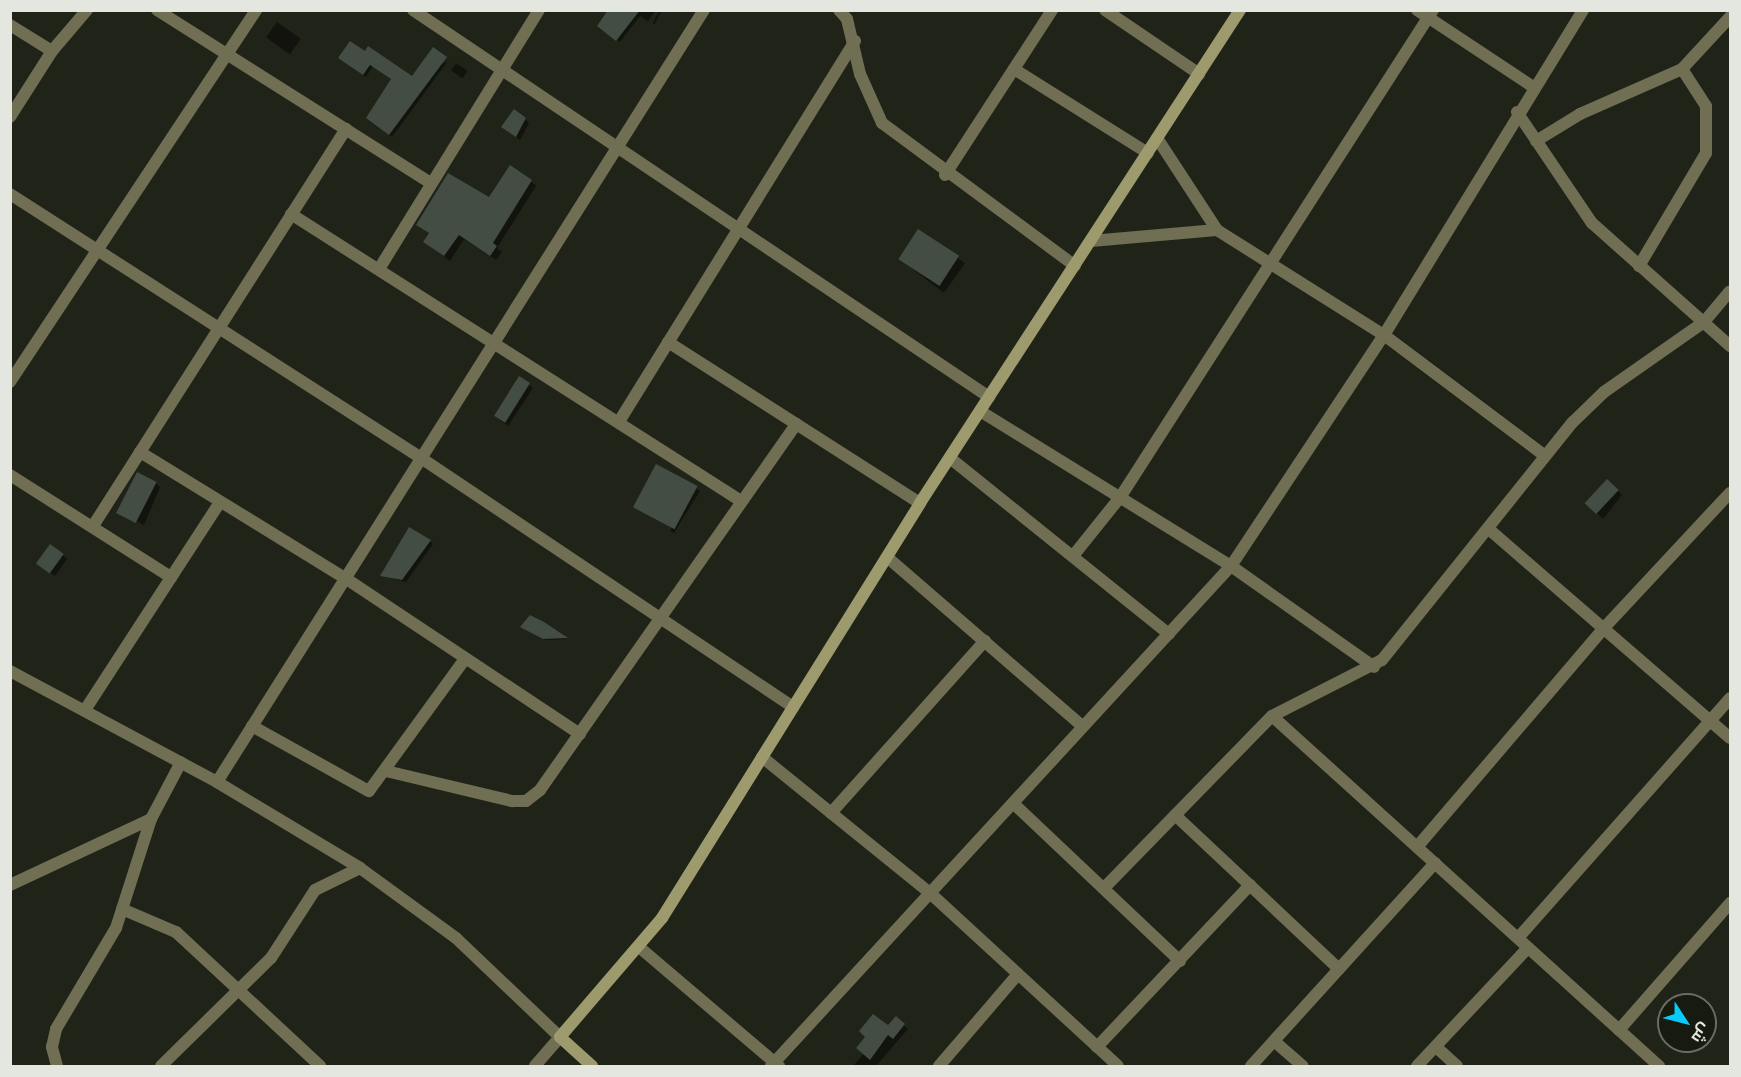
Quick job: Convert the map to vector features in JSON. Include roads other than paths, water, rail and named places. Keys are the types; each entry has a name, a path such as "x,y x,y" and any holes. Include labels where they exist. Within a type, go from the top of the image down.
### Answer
{"street":[{"path":"10,117 52,51 87,10"},
{"path":"157,10 431,183"},
{"path":"10,382 256,10"},
{"path":"413,10 618,145 989,398"},
{"path":"379,269 500,68 539,10"},
{"path":"217,782 704,10"},
{"path":"839,10 855,41 860,74 882,123 945,175 1075,266"},
{"path":"945,175 1052,10"},
{"path":"1105,10 1199,74"},
{"path":"535,1066 639,947 762,758 920,503 1240,10"},
{"path":"639,947 775,1065 1231,566 1384,335 1532,86 1583,10"},
{"path":"1073,556 1120,496 1271,263 1426,13 1532,86"},
{"path":"1536,141 1580,114 1682,69 1731,17"},
{"path":"10,25 52,51"},
{"path":"620,420 855,41"},
{"path":"1014,69 1148,153"},
{"path":"1639,266 1706,153 1706,106 1682,69"},
{"path":"1517,112 1576,205 1639,266 1731,346"},
{"path":"93,526 346,129"},
{"path":"1157,138 1217,230 1384,335 1544,455"},
{"path":"10,194 421,458 793,707"},
{"path":"291,214 620,420 741,501"},
{"path":"1091,241 1217,230"},
{"path":"1105,887 1272,716 1374,667 1491,531 1544,455 1604,392 1704,322 1731,291"},
{"path":"668,342 920,503"},
{"path":"980,411 1231,566 1374,667"},
{"path":"386,771 526,801 580,734 659,617 796,424"},
{"path":"140,452 345,578 580,734"},
{"path":"950,458 1169,634"},
{"path":"10,475 171,577"},
{"path":"1418,847 1603,629 1731,493"},
{"path":"85,710 220,502"},
{"path":"1491,531 1731,738"},
{"path":"887,557 1083,727"},
{"path":"831,813 985,641"},
{"path":"252,726 362,791 369,791 386,771 465,659"},
{"path":"10,671 217,782 360,868 456,938 592,1066"},
{"path":"1518,938 1731,698"},
{"path":"1272,716 1659,1066"},
{"path":"762,758 930,893 1118,1066"},
{"path":"57,1066 52,1047 56,1029 116,928 151,819 181,762"},
{"path":"1013,803 1105,887 1179,961"},
{"path":"1175,815 1339,969"},
{"path":"10,885 151,819"},
{"path":"1251,1066 1435,863"},
{"path":"162,1066 240,992 271,958 315,890 360,868"},
{"path":"1097,1047 1250,885"},
{"path":"1619,1030 1731,903"},
{"path":"122,909 176,932 320,1066"},
{"path":"1418,1066 1528,948"},
{"path":"939,1066 1018,974"},
{"path":"1274,1041 1303,1066"},
{"path":"1436,1047 1457,1066"}]}
